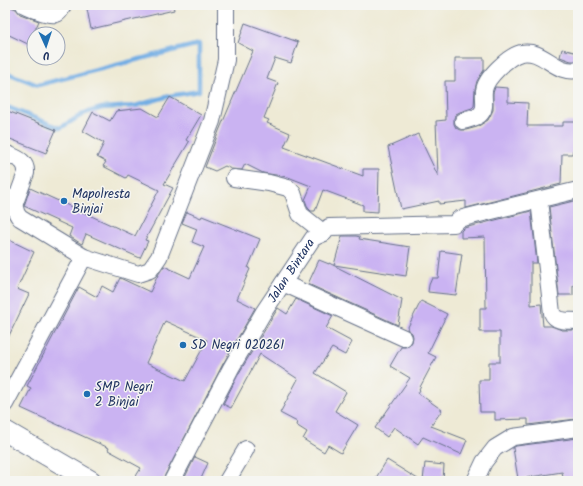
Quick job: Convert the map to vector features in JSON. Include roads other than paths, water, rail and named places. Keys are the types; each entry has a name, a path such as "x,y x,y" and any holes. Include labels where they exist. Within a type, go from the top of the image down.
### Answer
{"main road":[{"path":"5,431 91,481"}],"street":[{"path":"24,5 50,15 55,15 61,11 64,5"},
{"path":"5,153 22,160 26,168 26,173 10,199 20,218 84,257 138,274 150,270 159,257 212,121 226,60 226,5"},
{"path":"463,121 477,117 481,114 484,107 484,86 493,74 507,61 521,53 539,55 564,70 578,70"},
{"path":"234,178 269,183 288,188 293,193 300,214 324,233"},
{"name":"Jalan Bintara","path":"172,481 231,368 263,313 313,238 324,233 329,227 454,224 459,219 578,190"},
{"path":"539,200 552,313 557,320 578,321"},
{"path":"5,404 84,257"},
{"path":"283,283 404,338"},
{"path":"475,481 484,462 495,448 512,437 578,428"},
{"path":"227,481 246,449"}],"waterway":[{"path":"5,72 38,85 199,44 199,91 169,96 135,106 102,108 85,113 60,128 5,106"}],"place":[{"name":"Mapolresta Binjai","path":"64,201"},
{"name":"SD Negri 020261","path":"183,345"},
{"name":"SMP Negri 2 Binjai","path":"87,394"}]}
